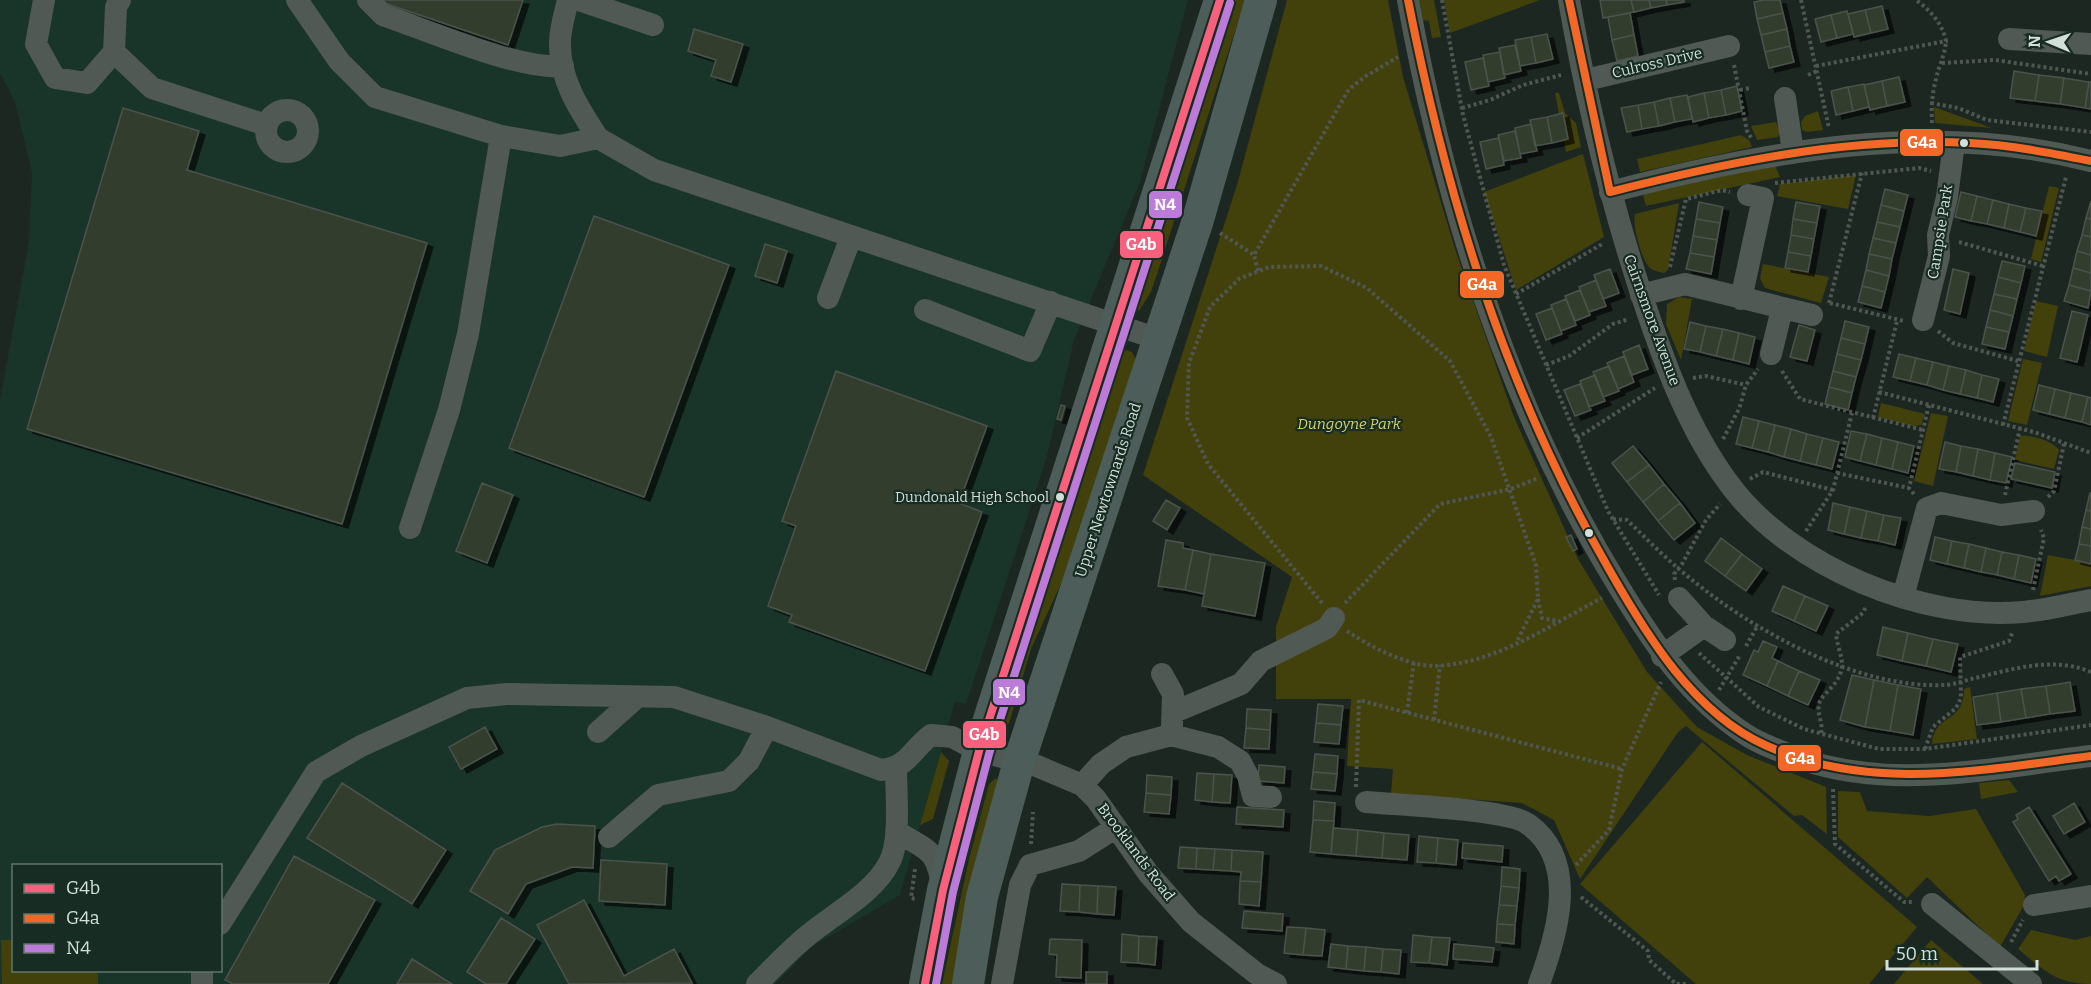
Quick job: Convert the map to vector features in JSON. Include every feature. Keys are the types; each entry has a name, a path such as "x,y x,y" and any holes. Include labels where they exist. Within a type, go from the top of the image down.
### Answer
{"highway":[{"path":"925,984 943,890 979,751 1220,0"},
{"name":"Upper Newtownards Road","path":"968,984 982,897 1019,762 1197,223 1261,0"}],"street":[{"path":"44,0 36,44 55,78 87,83 114,52 117,7 120,0"},
{"path":"297,0 339,61 375,97 501,136 560,146 598,138"},
{"path":"368,0 383,15 520,61 547,68 563,66"},
{"path":"568,0 560,42 566,80 578,107 598,138 654,170 1158,339"},
{"path":"579,0 653,25"},
{"path":"1408,0 1417,50 1461,225 1498,333 1554,468 1588,538 1662,656 1709,705 1746,735 1804,760 1846,770 1927,777 2091,756"},
{"name":"Cairnsmore Avenue","path":"1569,0 1610,192 1641,295 1673,381 1699,437 1734,490 1777,532 1796,546 1818,561 1872,588 1966,611 2022,612 2091,600"},
{"path":"2009,39 2091,44"},
{"name":"Culross Drive","path":"1586,80 1729,46"},
{"path":"114,52 152,88 266,125"},
{"path":"1785,98 1793,152"},
{"path":"410,528 449,410 468,334 501,136"},
{"path":"1610,192 1700,169 1793,152 1863,144 1954,143 2082,159"},
{"name":"Campsie Park","path":"1923,320 1939,256 1938,235 1954,143"},
{"path":"1741,299 1755,196"},
{"path":"828,298 851,237"},
{"path":"1641,295 1678,284 1782,309 1820,309"},
{"path":"925,310 1030,351 1051,302"},
{"path":"1771,354 1782,309"},
{"path":"1903,597 1927,508 1941,503 2001,515 2034,510"},
{"path":"1671,599 1696,632 1725,640"},
{"path":"1174,712 1241,684 1261,661 1327,628 1334,618"},
{"path":"1662,656 1696,632"},
{"path":"1162,674 1173,694 1174,712 1171,735"},
{"path":"222,921 316,772 361,746 467,698 507,694 674,697 767,727 881,770 897,768 895,818 898,832 889,863 871,885 800,941 757,984"},
{"path":"598,732 637,697"},
{"path":"609,837 658,795 729,781 749,761 767,727"},
{"name":"Brooklands Road","path":"897,768 911,757 917,745 931,735 952,737 979,751 1037,766 1082,785 1096,799 1115,828 1191,922 1257,974 1276,984"},
{"path":"1082,785 1101,764 1126,747 1171,735 1218,747 1233,756 1240,761 1248,776 1253,796 1270,797"},
{"path":"1366,802 1495,814 1527,823 1545,840 1558,865 1561,894 1552,948 1539,984"},
{"path":"1002,984 1020,885 1030,865 1079,851 1115,828"},
{"path":"898,832 932,853 938,865 943,890"},
{"path":"2034,905 2091,896"},
{"path":"1932,904 2031,984"}],"path":[{"path":"1442,0 1462,108 1501,254 1516,294 1613,519 1671,599"},
{"path":"1802,0 1830,134"},
{"path":"1916,0 1929,10 1944,31 1946,41 1931,104 1932,130"},
{"path":"1808,75 1817,68 1946,41"},
{"path":"1729,46 1747,131"},
{"path":"1254,255 1349,89 1366,76 1417,50"},
{"path":"1942,63 1995,60 2091,74"},
{"path":"1462,108 1490,100 1523,85 1562,76 1560,67"},
{"path":"1740,90 1750,88"},
{"path":"1931,104 1958,108 1987,120 2091,132"},
{"path":"2003,425 2043,266 2082,159"},
{"path":"1678,284 1670,270 1686,199 1722,190 1755,196 1776,182 1919,168 1949,176"},
{"path":"1820,309 1862,173"},
{"path":"1212,230 1228,236 1254,255 1258,271"},
{"path":"1938,235 1980,250 2043,266"},
{"path":"1516,294 1595,248"},
{"path":"1557,622 1542,618 1538,599 1536,565 1491,437 1450,361 1413,326 1367,288 1321,266 1269,267 1258,271 1239,279 1210,307 1189,363 1187,418 1208,464 1348,632 1388,655 1440,665 1498,653 1605,597"},
{"path":"1873,418 1897,321"},
{"path":"1546,365 1569,356 1614,324"},
{"path":"1771,354 1800,399 1923,430"},
{"path":"1673,381 1706,376 1746,385 1730,430 1711,456"},
{"path":"1879,392 2019,429 2091,453"},
{"path":"1577,438 1644,395"},
{"path":"1909,488 1929,405"},
{"path":"1796,546 1833,490 1852,413"},
{"path":"2001,515 2019,429"},
{"path":"1334,618 1440,504 1511,489 1544,475 1554,468"},
{"path":"1671,599 1674,574 1678,567 1682,564 1706,520 1734,490 1763,472 1833,490"},
{"path":"1837,473 1909,488 1927,508"},
{"path":"1613,519 1627,520 1691,579 1758,625 1843,666 1891,680 1946,685 2031,665 2073,664 2091,672"},
{"path":"1820,734 1822,723 1818,711 1820,699 1837,682 1843,666 1843,657 1837,644 1836,634 1863,613 1872,588"},
{"path":"1516,643 1538,599"},
{"path":"1925,749 1932,728 1956,708 1961,698 1960,657 2009,641 2022,612"},
{"path":"1726,679 1758,625"},
{"path":"1696,632 1726,679 1759,707 1803,729 1879,749 1925,749 2091,725"},
{"path":"1407,713 1414,661"},
{"path":"1434,720 1440,665"},
{"path":"1661,681 1622,769 1609,830 1560,883 1648,951 1649,960 1676,984 1687,984"},
{"path":"1366,802 1354,784 1359,700 1622,769"},
{"path":"1833,784 1835,844 1904,902 1932,904"},
{"path":"1030,865 1034,801"},
{"path":"911,898 917,858"},
{"path":"2000,961 2034,905"}],"shaded area":[{"path":"0,0 1188,0 1140,182 1074,340 1046,460 966,704 955,702 900,895 813,946 775,984 0,984 0,400 29,241 32,173 15,102 0,73"}],"green space":[{"path":"1229,0 1245,0 1151,292 1139,311 1135,304"},
{"name":"Dungoyne Park","path":"1287,0 1388,0 1403,77 1456,252 1514,417 1578,559 1647,672 1697,727 1747,755 1826,787 1827,834 1802,815 1794,816 1686,726 1678,732 1580,879 1554,820 1522,803 1391,794 1393,769 1347,766 1351,699 1276,699 1276,627 1292,577 1143,475 1237,185"},
{"path":"1419,0 1434,0 1441,37 1432,38 1429,21 1423,20"},
{"path":"1444,0 1540,0 1450,33"},
{"path":"1555,93 1559,93 1565,113 1576,123 1581,147 1566,152"},
{"path":"1934,107 1992,128 1935,123"},
{"path":"1818,111 1823,130 1807,132 1802,130 1801,122 1805,116"},
{"path":"1776,122 1780,131 1778,137 1757,140 1751,126"},
{"path":"1741,135 1749,140 1752,147 1640,172 1637,159"},
{"path":"1583,154 1604,237 1516,290 1484,192"},
{"path":"1774,163 1780,177 1646,206 1643,195 1653,190"},
{"path":"1856,175 1848,209 1777,196 1780,184"},
{"path":"2049,186 2059,188 2041,262 2031,259"},
{"path":"1679,203 1668,270 1664,273 1650,268 1647,264 1636,234 1635,214"},
{"path":"1763,264 1829,277 1821,303 1765,288 1760,278"},
{"path":"1679,297 1692,299 1681,360 1666,324 1667,304"},
{"path":"2036,301 2058,306 2047,357 2024,351"},
{"path":"1126,350 1132,352 1135,366 1070,564 1031,649 1009,723 1001,731 1120,353"},
{"path":"2023,359 2042,363 2027,425 2008,421"},
{"path":"1881,403 1925,414 1921,425 1912,426 1878,417"},
{"path":"1931,413 1948,416 1933,486 1914,481"},
{"path":"2020,436 2041,439 2056,446 2059,450 2054,469 2015,460"},
{"path":"2048,555 2091,563 2091,586 2040,596"},
{"path":"1970,687 1977,739 1932,744 1938,727 1955,714 1963,700 1964,689"},
{"path":"1702,742 1917,927 1869,984 1696,984 1580,884"},
{"path":"941,752 949,761 933,819 920,825"},
{"path":"996,778 999,782 955,984 942,984 969,859 989,784"},
{"path":"2009,780 2018,792 1981,799 1979,783"},
{"path":"1838,791 1860,792 1867,811 1929,816 1976,809 2025,895 2024,905 2000,947 1927,877 1907,898 1838,837"},
{"path":"2031,930 2075,940 2091,936 2091,984 2059,978 2043,969 2018,949"},
{"path":"1,940 12,940 12,972 98,972 98,984 2,984"},
{"path":"1931,940 1983,984 1894,984"}],"building":[{"path":"385,0 523,0 508,45 384,3"},
{"path":"1600,0 1631,0 1634,12 1603,18"},
{"path":"1631,0 1649,0 1651,8 1634,12"},
{"path":"1649,0 1666,0 1667,5 1651,8"},
{"path":"1666,0 1684,0 1684,2 1667,5"},
{"path":"1780,0 1783,13 1757,19 1754,2"},
{"path":"1882,6 1888,29 1871,33 1865,10"},
{"path":"1865,10 1871,33 1854,37 1848,14"},
{"path":"1847,11 1853,34 1837,38 1831,15"},
{"path":"1630,13 1634,35 1612,40 1608,17"},
{"path":"1783,13 1787,29 1761,35 1757,19"},
{"path":"1831,15 1837,38 1821,42 1815,19"},
{"path":"694,29 743,44 731,82 711,76 716,60 688,51"},
{"path":"1787,29 1790,46 1765,52 1761,35"},
{"path":"1547,34 1553,59 1536,63 1531,37"},
{"path":"1634,35 1638,56 1617,61 1612,40"},
{"path":"1531,37 1536,63 1520,66 1515,40"},
{"path":"1515,45 1521,71 1504,75 1499,48"},
{"path":"1790,46 1794,62 1769,68 1765,52"},
{"path":"1500,52 1505,78 1488,82 1483,55"},
{"path":"1483,58 1489,86 1471,90 1465,62"},
{"path":"2014,71 2039,75 2035,101 2010,98"},
{"path":"2039,75 2064,78 2060,104 2035,101"},
{"path":"1899,77 1905,102 1887,106 1882,81"},
{"path":"2064,78 2089,82 2085,108 2060,104"},
{"path":"1882,81 1887,106 1870,110 1864,85"},
{"path":"2089,82 2091,82 2091,109 2085,108"},
{"path":"1864,84 1869,107 1853,111 1848,87"},
{"path":"1737,86 1742,111 1726,115 1721,90"},
{"path":"1848,87 1853,111 1836,115 1831,91"},
{"path":"1721,90 1726,115 1709,118 1704,93"},
{"path":"1704,93 1709,118 1693,122 1688,97"},
{"path":"1687,95 1692,119 1675,122 1670,98"},
{"path":"1670,98 1675,122 1659,126 1654,102"},
{"path":"1654,102 1659,126 1642,129 1638,105"},
{"path":"1638,105 1642,129 1627,132 1621,108"},
{"path":"123,108 199,131 187,170 427,243 342,524 27,429"},
{"path":"1563,113 1568,139 1552,143 1547,117"},
{"path":"1547,117 1552,143 1535,146 1530,120"},
{"path":"1531,124 1537,151 1520,154 1515,128"},
{"path":"1515,131 1521,158 1504,161 1498,135"},
{"path":"1499,138 1504,165 1486,169 1480,142"},
{"path":"1885,189 1908,195 1904,211 1881,205"},
{"path":"1961,192 1977,196 1971,221 1955,217"},
{"path":"1977,196 1993,200 1987,224 1971,221"},
{"path":"1993,200 2009,204 2004,228 1987,224"},
{"path":"2091,201 2091,219 2086,218"},
{"path":"1699,202 1723,207 1720,223 1696,219"},
{"path":"1796,202 1820,206 1817,223 1793,219"},
{"path":"2009,204 2026,208 2020,232 2004,228"},
{"path":"1881,205 1904,211 1900,227 1877,222"},
{"path":"2026,208 2042,211 2036,236 2020,232"},
{"path":"594,216 729,265 644,497 509,448"},
{"path":"2086,218 2091,219 2091,237 2082,235"},
{"path":"1696,219 1720,223 1717,240 1693,236"},
{"path":"1793,219 1817,223 1814,239 1791,235"},
{"path":"1877,222 1900,227 1896,243 1873,238"},
{"path":"1791,235 1814,239 1811,256 1788,252"},
{"path":"2082,235 2091,237 2091,255 2077,251"},
{"path":"1693,236 1717,240 1714,257 1690,253"},
{"path":"1873,238 1896,243 1892,259 1869,254"},
{"path":"765,244 787,251 777,283 755,276"},
{"path":"2077,251 2091,255 2091,273 2073,268"},
{"path":"1788,252 1811,256 1808,272 1785,268"},
{"path":"1690,253 1714,257 1711,274 1686,269"},
{"path":"1869,254 1892,259 1889,276 1866,270"},
{"path":"2002,261 2025,266 2021,283 1998,277"},
{"path":"2073,268 2091,273 2091,291 2069,285"},
{"path":"1610,269 1619,293 1603,299 1594,275"},
{"path":"1953,269 1969,273 1960,314 1944,310"},
{"path":"1866,270 1889,276 1885,292 1862,286"},
{"path":"1998,277 2021,283 2017,299 1994,294"},
{"path":"1596,280 1606,306 1589,312 1579,287"},
{"path":"2069,285 2091,291 2088,308 2064,301"},
{"path":"1862,286 1885,292 1881,308 1858,302"},
{"path":"1580,290 1590,315 1575,321 1565,296"},
{"path":"1994,294 2017,299 2013,316 1990,310"},
{"path":"1566,299 1576,325 1561,331 1551,305"},
{"path":"1552,308 1562,334 1546,340 1536,314"},
{"path":"1990,310 2013,316 2009,332 1986,327"},
{"path":"2072,311 2088,315 2077,362 2060,358"},
{"path":"1845,321 1869,327 1865,344 1841,338"},
{"path":"1690,322 1706,326 1700,352 1684,349"},
{"path":"1799,325 1815,330 1807,361 1790,357"},
{"path":"1706,326 1723,329 1716,356 1700,352"},
{"path":"1986,327 2009,332 2005,349 1982,344"},
{"path":"1723,329 1739,333 1733,360 1716,356"},
{"path":"1739,333 1755,337 1749,364 1733,360"},
{"path":"1841,338 1865,344 1861,360 1837,354"},
{"path":"1639,345 1648,369 1632,375 1623,352"},
{"path":"1837,354 1861,360 1856,377 1833,371"},
{"path":"1899,354 1916,358 1910,381 1893,377"},
{"path":"1624,356 1634,382 1618,389 1607,363"},
{"path":"1916,358 1933,362 1927,385 1910,381"},
{"path":"1933,362 1949,366 1943,390 1927,385"},
{"path":"1609,366 1619,391 1603,397 1593,372"},
{"path":"1949,366 1966,370 1960,394 1943,390"},
{"path":"1966,370 1982,375 1977,398 1960,394"},
{"path":"836,371 987,426 959,503 982,512 925,671 789,622 792,615 768,606 796,526 782,521"},
{"path":"1833,371 1856,377 1852,393 1829,387"},
{"path":"1595,375 1605,401 1589,407 1580,381"},
{"path":"1982,375 1999,379 1993,402 1977,398"},
{"path":"1580,384 1591,410 1575,416 1564,390"},
{"path":"2039,385 2055,389 2049,414 2033,410"},
{"path":"1829,387 1852,393 1848,410 1825,404"},
{"path":"2055,389 2071,393 2065,418 2049,414"},
{"path":"2071,393 2088,397 2082,422 2065,418"},
{"path":"2088,397 2091,398 2091,425 2082,422"},
{"path":"1061,405 1065,406 1061,420 1057,419"},
{"path":"1743,417 1759,421 1752,448 1736,444"},
{"path":"1759,421 1775,425 1768,452 1752,448"},
{"path":"1775,425 1791,429 1784,457 1768,452"},
{"path":"1791,429 1807,434 1800,461 1784,457"},
{"path":"1851,431 1867,434 1860,461 1845,457"},
{"path":"1807,434 1823,438 1816,465 1800,461"},
{"path":"1867,434 1882,438 1876,465 1860,461"},
{"path":"1823,438 1839,442 1832,469 1816,465"},
{"path":"1882,438 1898,442 1892,469 1876,465"},
{"path":"1898,442 1914,446 1908,473 1892,469"},
{"path":"1945,442 1961,446 1956,472 1939,469"},
{"path":"1633,446 1649,465 1627,482 1612,463"},
{"path":"1961,446 1978,449 1973,476 1956,472"},
{"path":"1978,449 1995,453 1990,480 1973,476"},
{"path":"1995,453 2012,457 2006,483 1990,480"},
{"path":"2015,463 2055,472 2052,488 2011,479"},
{"path":"1649,465 1664,484 1643,502 1627,482"},
{"path":"482,483 513,495 487,563 456,551"},
{"path":"1664,484 1680,503 1658,521 1643,502"},
{"path":"2091,493 2091,511 2086,510"},
{"path":"1166,500 1180,508 1167,530 1153,521"},
{"path":"1680,503 1695,523 1674,540 1658,521"},
{"path":"1833,503 1850,507 1844,534 1828,530"},
{"path":"1850,507 1867,511 1861,538 1844,534"},
{"path":"2086,510 2091,511 2091,529 2082,527"},
{"path":"1867,511 1884,515 1878,541 1861,538"},
{"path":"1884,515 1901,518 1895,545 1878,541"},
{"path":"2082,527 2091,529 2091,546 2079,544"},
{"path":"1571,535 1577,549 1573,551 1566,537"},
{"path":"1935,537 1952,541 1947,564 1930,560"},
{"path":"1721,538 1742,554 1725,576 1705,561"},
{"path":"1166,540 1183,543 1183,548 1193,550 1185,590 1158,586"},
{"path":"1952,541 1969,544 1964,568 1947,564"},
{"path":"1969,544 1986,548 1981,572 1964,568"},
{"path":"2079,544 2091,546 2091,564 2075,560"},
{"path":"1986,548 2002,552 1997,575 1981,572"},
{"path":"1193,550 1211,554 1204,594 1185,590"},
{"path":"2002,552 2019,555 2014,579 1997,575"},
{"path":"1211,554 1265,563 1255,616 1202,606"},
{"path":"1742,554 1762,569 1746,591 1725,576"},
{"path":"2019,555 2036,559 2031,583 2014,579"},
{"path":"1783,586 1805,596 1794,621 1772,611"},
{"path":"1805,596 1828,606 1816,631 1794,621"},
{"path":"1883,627 1908,633 1902,661 1877,655"},
{"path":"1908,633 1933,639 1926,666 1902,661"},
{"path":"1933,639 1958,644 1951,672 1926,666"},
{"path":"1763,641 1777,647 1772,658 1778,661 1767,686 1743,675 1754,650 1758,652"},
{"path":"1778,661 1799,671 1788,696 1767,686"},
{"path":"1799,671 1820,680 1808,705 1788,696"},
{"path":"1852,675 1874,680 1865,727 1840,720"},
{"path":"1874,680 1898,685 1890,731 1865,727"},
{"path":"2070,682 2075,711 2050,714 2046,686"},
{"path":"1898,685 1921,689 1913,735 1890,731"},
{"path":"2046,686 2050,714 2026,718 2021,689"},
{"path":"2021,689 2026,718 2001,722 1997,693"},
{"path":"1997,693 2001,722 1977,725 1973,697"},
{"path":"1318,704 1343,706 1341,725 1316,723"},
{"path":"1247,709 1271,710 1270,730 1246,728"},
{"path":"1316,723 1341,725 1339,744 1314,742"},
{"path":"485,727 497,749 461,769 449,747"},
{"path":"1246,728 1270,730 1269,749 1244,748"},
{"path":"1315,754 1338,756 1337,774 1313,772"},
{"path":"1259,765 1285,767 1284,783 1258,781"},
{"path":"1313,772 1337,774 1335,791 1311,789"},
{"path":"1197,773 1214,774 1212,802 1195,800"},
{"path":"1214,774 1232,775 1230,803 1212,802"},
{"path":"1147,775 1172,777 1171,795 1146,793"},
{"path":"342,783 446,850 412,904 307,838"},
{"path":"1146,793 1171,795 1169,814 1144,812"},
{"path":"1314,801 1335,803 1334,821 1313,820"},
{"path":"2074,803 2085,822 2064,834 2053,816"},
{"path":"1237,807 1284,810 1283,827 1236,824"},
{"path":"2029,807 2071,874 2059,881 2056,876 2049,881 2013,822 2018,819 2016,815"},
{"path":"1313,820 1334,821 1331,854 1310,852"},
{"path":"557,824 595,826 593,868 572,867 526,884 508,914 470,891 495,850 542,827"},
{"path":"1333,828 1358,830 1356,856 1331,854"},
{"path":"1358,830 1384,833 1382,858 1356,856"},
{"path":"1384,833 1409,835 1407,860 1382,858"},
{"path":"1419,836 1438,838 1436,863 1417,862"},
{"path":"1438,838 1458,840 1456,865 1436,863"},
{"path":"1463,843 1503,846 1502,862 1462,858"},
{"path":"1180,847 1197,848 1196,869 1178,868"},
{"path":"1197,848 1215,849 1213,870 1196,869"},
{"path":"1215,849 1232,850 1231,871 1213,870"},
{"path":"1232,850 1263,852 1261,882 1240,881 1241,872 1231,871"},
{"path":"294,856 375,900 328,984 233,984 225,980"},
{"path":"601,860 667,864 665,905 599,901"},
{"path":"1502,867 1520,869 1519,888 1501,886"},
{"path":"1240,881 1261,882 1259,906 1239,904"},
{"path":"1062,884 1080,885 1079,912 1060,911"},
{"path":"1080,885 1098,886 1097,914 1079,912"},
{"path":"1098,886 1116,887 1114,915 1097,914"},
{"path":"1501,886 1519,888 1517,906 1499,905"},
{"path":"584,900 624,976 674,949 692,983 569,984 537,925"},
{"path":"1499,905 1517,906 1515,925 1497,924"},
{"path":"1244,911 1283,914 1282,931 1242,928"},
{"path":"501,918 535,939 506,984 486,984 467,972"},
{"path":"1497,924 1515,925 1514,944 1496,942"},
{"path":"1287,927 1306,928 1303,955 1284,953"},
{"path":"1306,928 1325,930 1322,956 1303,955"},
{"path":"1122,934 1139,936 1138,963 1121,962"},
{"path":"1413,935 1432,937 1429,963 1411,962"},
{"path":"1139,936 1157,937 1155,965 1138,963"},
{"path":"1432,937 1450,938 1447,965 1429,963"},
{"path":"1050,939 1082,940 1081,978 1056,977 1057,955 1049,954"},
{"path":"1331,944 1348,946 1346,969 1328,967"},
{"path":"1454,944 1494,948 1492,962 1453,959"},
{"path":"1348,946 1366,947 1364,971 1346,969"},
{"path":"1366,947 1383,949 1381,972 1364,971"},
{"path":"1383,949 1401,950 1399,974 1381,972"},
{"path":"412,959 452,984 397,984"},
{"path":"1086,972 1107,972 1107,984 1086,984"}],"transit line":[{"name":"G4b","path":"925,984 943,890 979,751 1220,0"},
{"name":"G4a","path":"1408,0 1442,150 1462,222 1511,365 1540,434 1573,503 1610,571 1657,646 1695,693 1739,731 1765,745 1805,760 1845,769 1926,774 2008,767 2091,756"},
{"name":"G4a","path":"1569,0 1610,192 1743,162 1788,154 1878,144 1924,142 1985,144 2091,161"},
{"name":"N4","path":"936,984 953,892 989,754 1230,3"}],"place":[{"name":"Dundonald High School","path":"1060,497"}]}
